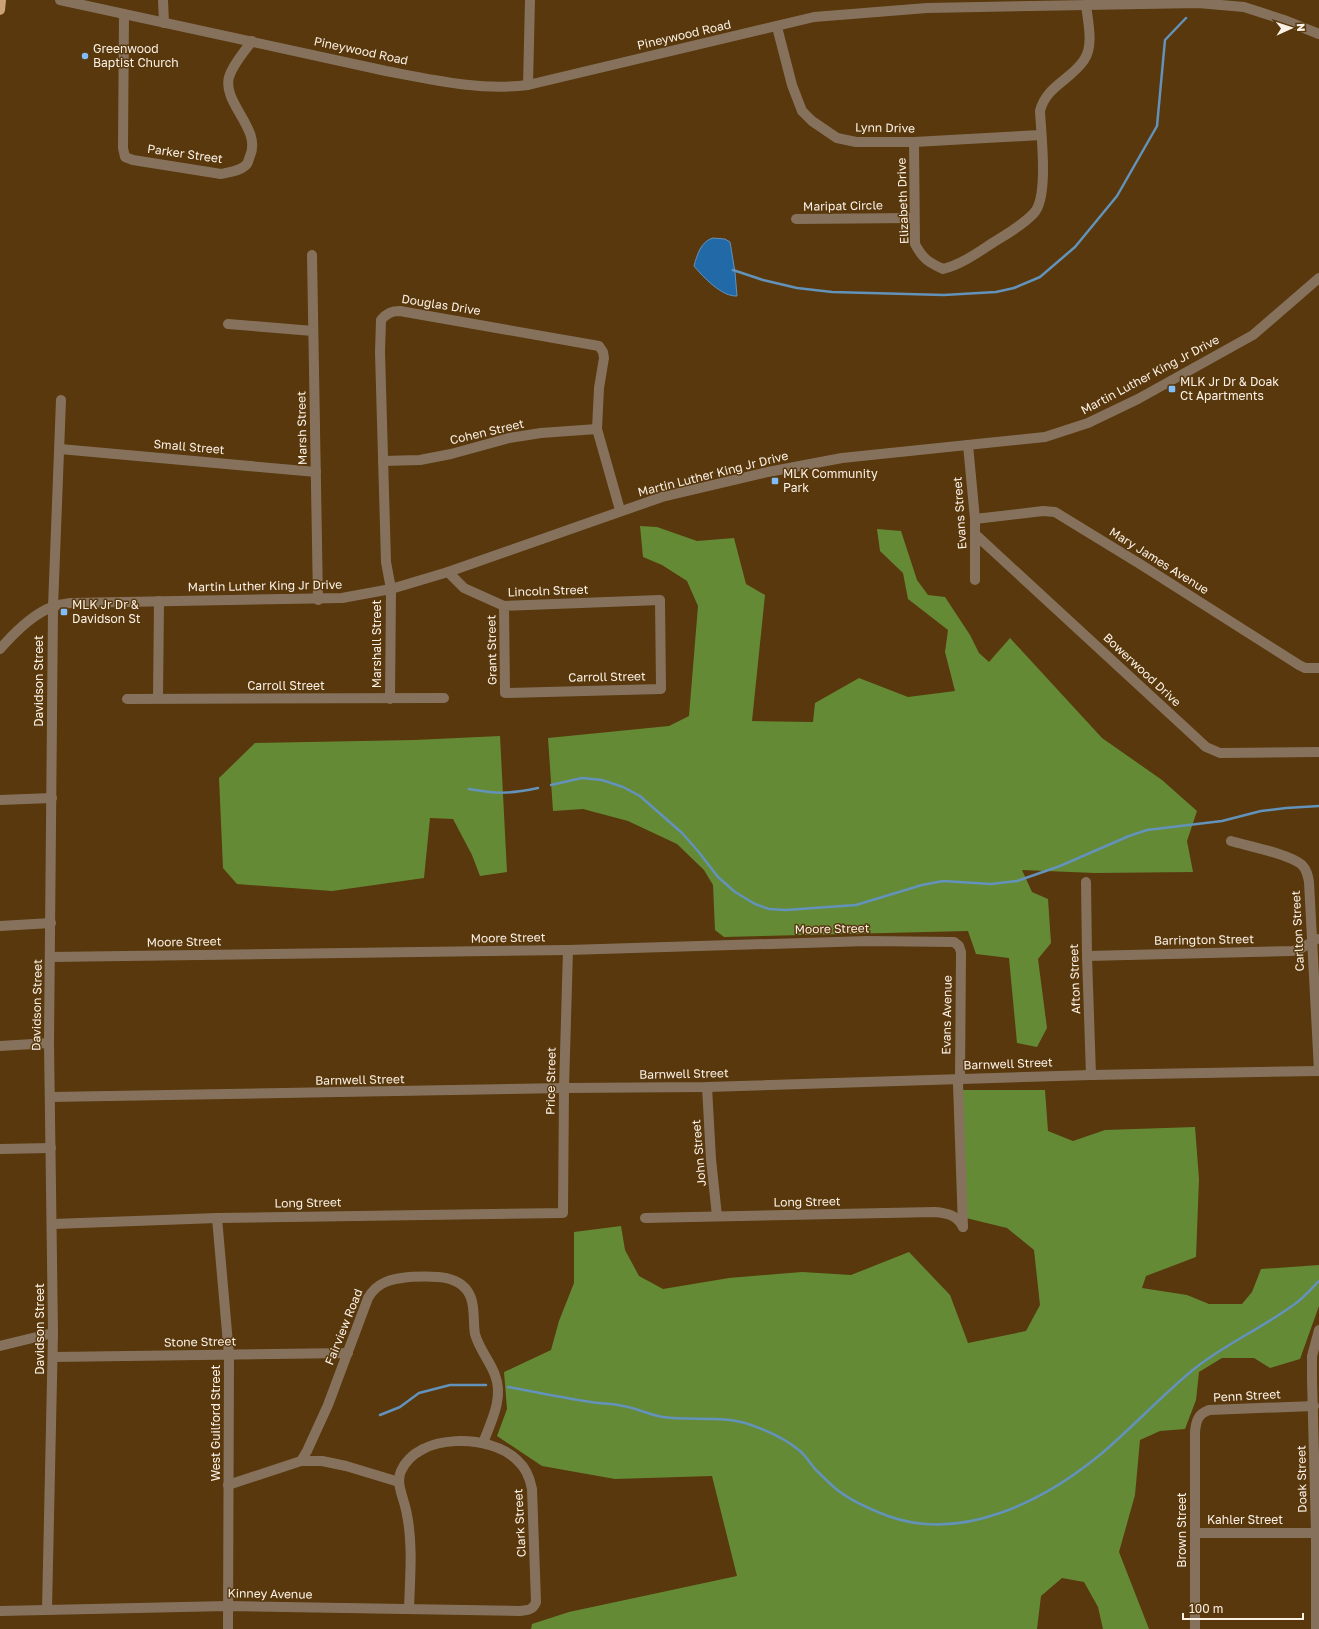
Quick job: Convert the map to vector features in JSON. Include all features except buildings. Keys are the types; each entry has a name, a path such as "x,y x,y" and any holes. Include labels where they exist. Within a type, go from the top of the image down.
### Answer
{"main road":[{"path":"0,10 1,0"}],"street":[{"name":"Pineywood Road","path":"60,0 429,79 487,87 528,85 814,17 927,8 1198,3 1244,7 1284,20 1319,34"},
{"path":"163,0 164,23"},
{"path":"528,85 530,0"},
{"name":"Elizabeth Drive","path":"914,142 915,244 920,254 927,262 943,269 963,262 1014,230 1035,212 1040,200 1043,182 1040,111 1042,101 1084,60 1089,44 1086,5"},
{"name":"Parker Street","path":"124,14 123,148 125,157 133,160 221,174 233,172 247,164 252,152 252,139 247,126 236,108 231,94 229,78 236,63 252,41"},
{"name":"Lynn Drive","path":"777,27 797,99 802,111 812,121 837,138 856,142 914,142 1041,135"},
{"name":"Maripat Circle","path":"796,220 914,218"},
{"name":"Marsh Street","path":"312,255 318,600"},
{"name":"Martin Luther King Jr Drive","path":"0,649 22,628 52,606 71,603 318,600 342,598 391,589 448,572 620,510 662,497 768,472 842,458 1045,437 1088,423 1138,398 1253,335 1319,278"},
{"name":"Douglas Drive","path":"391,589 386,562 382,461 380,327 381,320 386,314 393,311 479,324 599,346 603,352 604,358 599,388 597,429 620,510"},
{"path":"228,324 313,331"},
{"name":"Davidson Street","path":"47,1610 53,1357 53,1224 49,1043 52,798 52,606 61,400"},
{"name":"Cohen Street","path":"382,461 428,459 509,438 541,433 597,429"},
{"name":"Evans Street","path":"968,445 976,535 975,580"},
{"name":"Small Street","path":"60,449 316,472"},
{"name":"Mary James Avenue","path":"975,519 1043,511 1055,512 1299,665 1305,668 1319,668"},
{"name":"Bowerwood Drive","path":"976,535 1206,747 1220,753 1319,752"},
{"name":"Lincoln Street","path":"448,572 464,588 504,606 660,600 661,689"},
{"name":"Marshall Street","path":"390,699 391,589"},
{"path":"158,698 160,602"},
{"name":"Grant Street","path":"504,606 505,693"},
{"name":"Carroll Street","path":"505,693 661,689"},
{"name":"Carroll Street","path":"127,699 444,698"},
{"path":"0,800 52,798"},
{"name":"Carlton Street","path":"1231,841 1286,857 1302,865 1307,872 1316,940 1319,1071"},
{"name":"Afton Street","path":"1086,882 1091,1075"},
{"path":"0,926 51,923"},
{"name":"Barrington Street","path":"1087,956 1292,952 1316,940"},
{"name":"Moore Street","path":"50,957 568,950 868,941 946,941 954,942 959,946 961,952"},
{"name":"Price Street","path":"563,1213 564,1088 568,950"},
{"name":"Evans Avenue","path":"961,952 960,1079 958,1084 963,1227"},
{"path":"0,1046 49,1043"},
{"name":"Barnwell Street","path":"50,1097 290,1094 564,1088 707,1088 1091,1075 1319,1071"},
{"name":"John Street","path":"707,1088 711,1159 717,1216"},
{"path":"0,1149 51,1148"},
{"name":"Long Street","path":"53,1224 217,1218 563,1213"},
{"name":"Long Street","path":"645,1218 945,1213 955,1218 963,1227"},
{"name":"West Guilford Street","path":"217,1218 229,1355 228,1629"},
{"name":"Fairview Road","path":"301,1461 307,1452 319,1425 368,1298 372,1291 382,1283 396,1278 430,1277 451,1279 467,1290 471,1298 475,1334 498,1385 499,1396 483,1443"},
{"name":"Doak Street","path":"1316,1629 1317,1533 1312,1356 1319,1330"},
{"path":"0,1346 53,1333"},
{"name":"Stone Street","path":"53,1357 348,1353"},
{"name":"Penn Street","path":"1195,1432 1197,1420 1200,1415 1209,1410 1314,1406"},
{"name":"Brown Street","path":"1195,1432 1195,1629"},
{"name":"Clark Street","path":"398,1482 401,1471 408,1460 420,1451 446,1442 483,1443 504,1450 517,1460 526,1471 530,1480 536,1602"},
{"path":"228,1485 301,1461 322,1461 346,1466 398,1482 408,1515 411,1557 409,1609"},
{"name":"Kahler Street","path":"1196,1533 1317,1533"},
{"name":"Kinney Avenue","path":"0,1611 228,1606 520,1611 530,1610 534,1607 536,1602"}],"green space":[{"path":"640,526 657,527 697,541 734,538 746,584 765,595 752,721 813,722 815,703 859,678 908,697 955,691 945,652 948,630 908,599 903,573 880,551 877,529 901,531 917,580 928,595 945,597 970,635 979,653 989,662 1010,638 1102,738 1162,780 1197,811 1187,841 1193,872 1095,873 1022,870 1032,892 1048,899 1051,943 1038,959 1047,1028 1037,1047 1017,1043 1009,958 976,954 968,931 724,937 715,930 713,885 704,870 677,844 628,821 583,809 553,811 548,738 669,726 689,716 698,606 687,581 662,565 643,557"},
{"path":"500,736 507,872 480,876 472,855 453,819 430,818 424,878 332,891 237,884 223,868 219,778 255,743 414,740"},
{"path":"962,1090 1045,1090 1048,1131 1073,1141 1105,1130 1195,1127 1199,1179 1196,1257 1146,1276 1142,1288 1187,1295 1209,1304 1242,1304 1252,1292 1261,1269 1319,1265 1319,1306 1300,1359 1270,1368 1254,1358 1222,1358 1199,1372 1196,1400 1185,1429 1160,1431 1140,1440 1135,1495 1119,1552 1149,1629 1103,1629 1098,1607 1084,1582 1062,1578 1041,1596 1037,1629 531,1629 532,1624 569,1612 737,1576 712,1476 615,1479 542,1466 497,1436 507,1409 504,1372 551,1350 559,1321 574,1283 574,1232 621,1226 625,1250 639,1276 663,1289 729,1278 802,1272 851,1275 909,1252 950,1295 968,1343 1026,1331 1040,1305 1034,1250 1007,1228 966,1218"}],"water":[{"path":"713,238 725,239 730,242 737,296 725,293 713,286 694,266 698,253 705,242"}],"waterway":[{"path":"733,270 763,280 797,288 832,292 944,295 996,292 1014,288 1040,277 1075,247 1117,196 1157,126 1165,40 1186,18"},
{"path":"551,785 582,778 602,780 623,787 640,796 682,833 718,877 735,892 755,904 769,909 786,910 856,905 922,885 943,881 991,884 1017,881 1060,866 1129,836 1147,830 1222,821 1261,811 1319,806"},
{"path":"469,789 503,793 538,788"},
{"path":"508,1387 595,1403 619,1405 663,1417 730,1420 751,1425 777,1436 795,1447 835,1488 853,1500 875,1511 916,1523 944,1524 973,1521 1001,1513 1028,1501 1079,1471 1113,1444 1194,1369 1217,1352 1296,1304 1319,1281"},
{"path":"380,1415 400,1407 419,1393 450,1385 486,1385"}],"place":[{"name":"Greenwood Baptist Church","path":"85,56"},
{"name":"MLK Jr Dr & Doak Ct Apartments","path":"1172,389"},
{"name":"MLK Community Park","path":"775,481"},
{"name":"MLK Jr Dr & Davidson St","path":"64,612"}]}
